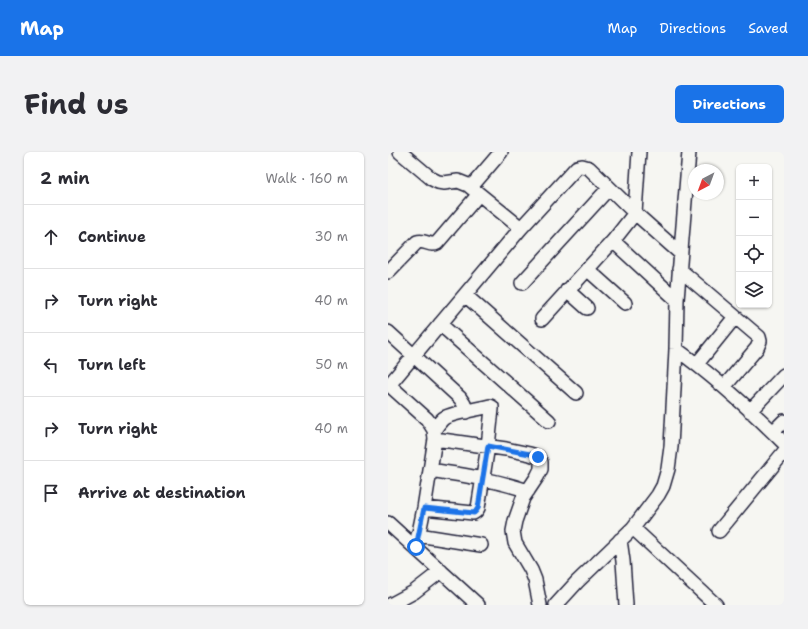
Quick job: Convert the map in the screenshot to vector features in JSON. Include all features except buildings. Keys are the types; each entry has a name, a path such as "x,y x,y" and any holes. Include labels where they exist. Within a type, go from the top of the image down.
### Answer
{"street":[{"path":"400,152 432,179 438,182 444,183 458,181 468,185 521,228"},
{"path":"388,272 417,242 424,241 434,244 437,242 475,191 501,152"},
{"path":"542,319 613,241 635,213 639,152"},
{"path":"556,605 573,586 633,528 658,495 663,486 668,469 671,447 680,253 689,152"},
{"path":"540,605 535,580 531,570 515,543 513,532 523,498 541,469 541,462 538,457 435,434 427,419 388,385 521,228 577,167 582,166 589,168 635,213 680,253"},
{"path":"522,283 609,188"},
{"path":"613,241 677,300"},
{"path":"588,269 625,303"},
{"path":"679,269 735,317 760,341 757,348 724,387"},
{"path":"567,290 587,308"},
{"path":"465,295 576,393"},
{"path":"697,364 735,317"},
{"path":"440,324 549,421"},
{"path":"388,332 460,398 464,404 466,412"},
{"path":"676,349 697,364 724,387 784,443"},
{"path":"750,411 784,375"},
{"path":"417,541 424,508 435,434 438,425 444,418 490,406 492,407 488,446 478,508 476,511 474,513 424,508"},
{"path":"773,432 784,421"},
{"path":"719,531 784,452"},
{"path":"430,470 483,478 528,491"},
{"path":"388,523 417,541 441,571 478,605"},
{"path":"633,528 716,605"},
{"path":"620,540 626,605"},
{"path":"417,541 481,546"},
{"path":"390,605 414,592 441,571"}],"route":[{"path":"416,547 424,508 474,513 476,511 478,508 488,446 530,454 538,457"}]}
